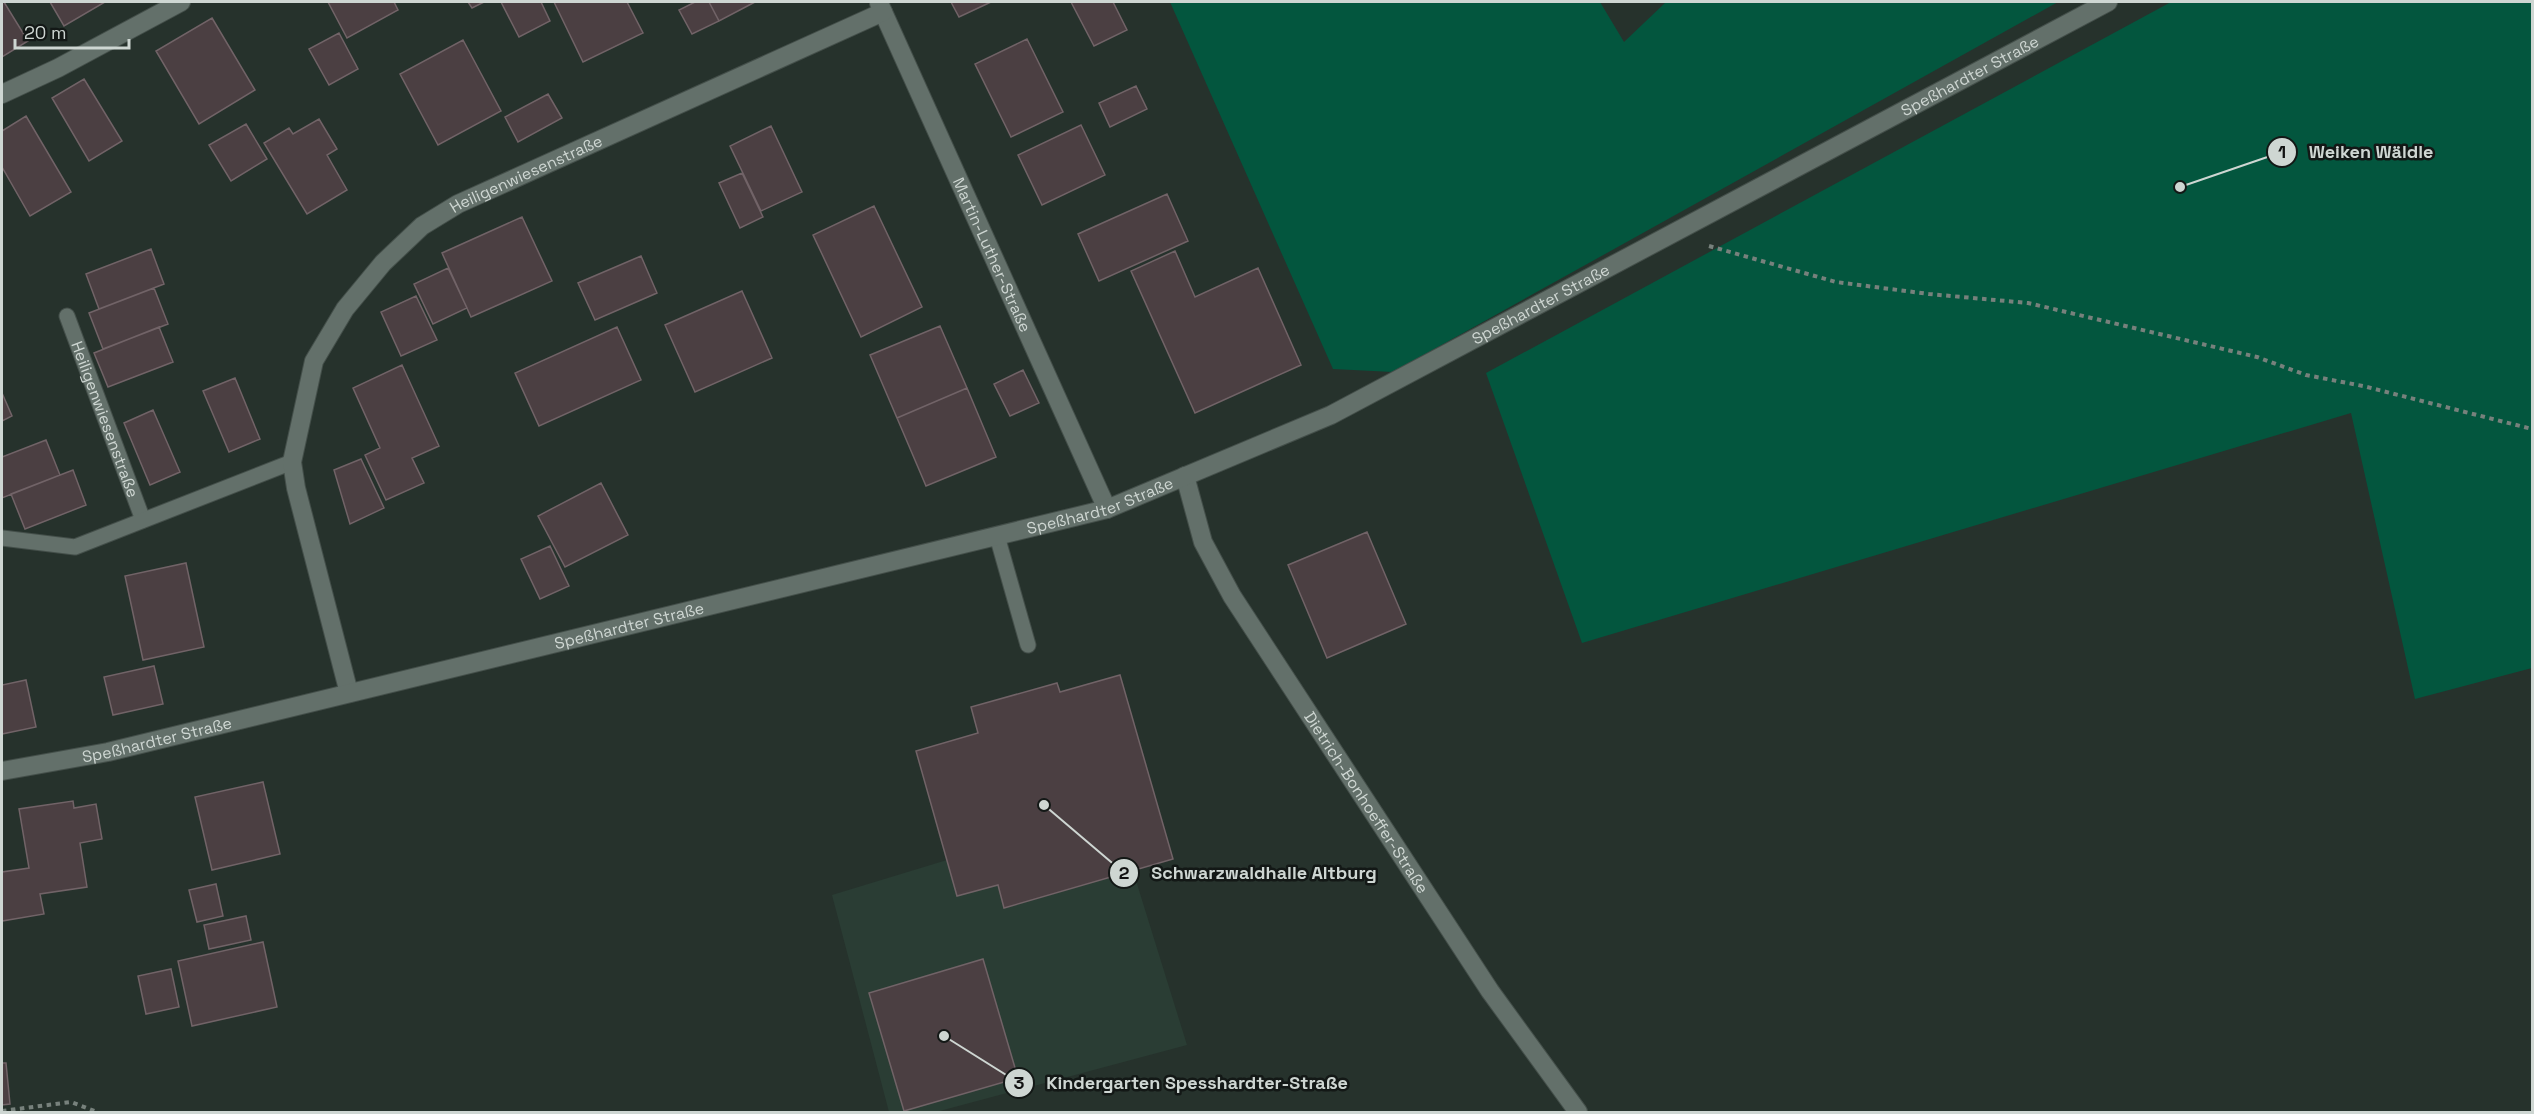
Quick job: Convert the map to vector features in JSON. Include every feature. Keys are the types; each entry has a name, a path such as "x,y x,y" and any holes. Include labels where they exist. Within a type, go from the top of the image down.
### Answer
{"street":[{"path":"2,94 58,68 181,2"},
{"name":"Speßhardter Straße","path":"2,771 108,752 1107,509 1331,415 2108,2"},
{"name":"Heiligenwiesenstraße","path":"349,693 296,488 292,462 314,361 345,309 383,263 422,226 458,204 881,7"},
{"name":"Martin-Luther-Straße","path":"881,7 1107,509"},
{"name":"Dietrich-Bonhoeffer-Straße","path":"1185,476 1203,542 1232,596 1490,991 1578,1113"}],"lane":[{"name":"Heiligenwiesenstraße","path":"67,316 143,520"},
{"path":"2,538 75,547 292,462"},
{"path":"997,536 1028,645"}],"path":[{"path":"1671,235 1836,282 1929,294 2028,303 2257,357 2306,375 2362,386 2532,429"},
{"path":"2,1112 71,1102 97,1113"}],"shaded area":[{"path":"947,860 998,885 1005,908 1133,871 1187,1045 936,1112 889,1112 832,895"}],"green space":[{"path":"1170,2 1600,2 1624,42 1666,2 2058,2 1393,372 1333,369"},
{"path":"2171,2 2532,2 2532,668 2415,699 2351,413 1582,643 1486,373"}],"building":[{"path":"2,2 28,41 2,57"},
{"path":"50,2 105,2 64,26"},
{"path":"328,2 394,2 398,10 347,38"},
{"path":"468,2 484,2 472,8"},
{"path":"501,2 541,2 550,21 519,37"},
{"path":"554,2 627,2 643,33 583,62"},
{"path":"695,2 709,2 719,21 692,34 679,10"},
{"path":"709,2 755,2 719,21"},
{"path":"951,2 991,2 959,17"},
{"path":"1071,2 1113,2 1127,30 1094,46"},
{"path":"212,18 255,90 199,124 156,51"},
{"path":"339,33 358,69 329,85 309,49"},
{"path":"1027,39 1063,112 1011,137 975,64"},
{"path":"463,40 501,111 438,145 400,74"},
{"path":"84,79 122,141 89,161 52,98"},
{"path":"1136,86 1147,109 1110,127 1099,103"},
{"path":"548,94 562,118 518,142 505,117"},
{"path":"26,116 71,192 30,216 2,167 2,131"},
{"path":"319,119 337,149 327,155 347,190 307,214 264,143 289,128 293,134"},
{"path":"246,124 267,159 231,181 209,145"},
{"path":"1081,125 1105,175 1042,205 1018,155"},
{"path":"771,126 802,192 761,211 730,146"},
{"path":"742,173 763,217 740,228 719,183"},
{"path":"1167,194 1188,241 1099,281 1078,234"},
{"path":"874,206 922,307 861,337 813,235"},
{"path":"522,217 552,281 471,317 442,253"},
{"path":"151,249 164,284 99,309 86,274"},
{"path":"1175,251 1195,297 1258,268 1301,365 1195,413 1131,271"},
{"path":"641,256 657,293 595,320 578,283"},
{"path":"448,268 467,308 433,324 414,284"},
{"path":"154,288 168,324 103,349 89,313"},
{"path":"742,291 772,358 695,392 665,325"},
{"path":"416,296 437,340 401,356 381,312"},
{"path":"940,326 967,388 897,418 870,355"},
{"path":"159,327 173,362 108,387 94,353"},
{"path":"617,327 641,380 539,426 515,373"},
{"path":"402,365 439,446 412,458 424,483 386,500 365,455 380,448 353,388"},
{"path":"1023,370 1039,403 1010,416 994,384"},
{"path":"235,378 260,439 229,452 203,391"},
{"path":"967,388 996,457 926,486 897,418"},
{"path":"2,393 12,416 2,421"},
{"path":"153,410 180,472 150,485 124,423"},
{"path":"46,440 60,475 2,498 2,457"},
{"path":"361,459 384,508 350,524 334,470"},
{"path":"73,470 86,505 25,529 11,494"},
{"path":"601,483 628,535 565,567 538,516"},
{"path":"1367,532 1406,624 1327,658 1288,565"},
{"path":"550,546 569,586 540,599 521,559"},
{"path":"186,563 204,647 143,660 125,576"},
{"path":"154,666 163,704 113,715 104,677"},
{"path":"1120,675 1173,859 1004,908 998,885 957,896 916,751 978,733 971,707 1057,683 1060,692"},
{"path":"26,680 36,727 2,734 2,685"},
{"path":"263,782 280,854 212,870 195,797"},
{"path":"73,801 74,808 96,804 102,839 80,843 87,887 40,894 44,914 2,921 2,872 29,868 19,809"},
{"path":"216,884 223,916 197,922 189,890"},
{"path":"246,916 251,940 209,949 204,925"},
{"path":"263,942 277,1007 192,1026 178,961"},
{"path":"983,959 1018,1078 904,1111 869,993"},
{"path":"171,969 179,1007 146,1014 138,976"},
{"path":"2,1063 6,1063 10,1104 2,1105"}],"place":[{"name":"Weiken Wäldle","path":"2180,187"},
{"name":"Schwarzwaldhalle Altburg","path":"1044,805"},
{"name":"Kindergarten Spesshardter-Straße","path":"944,1036"}]}
